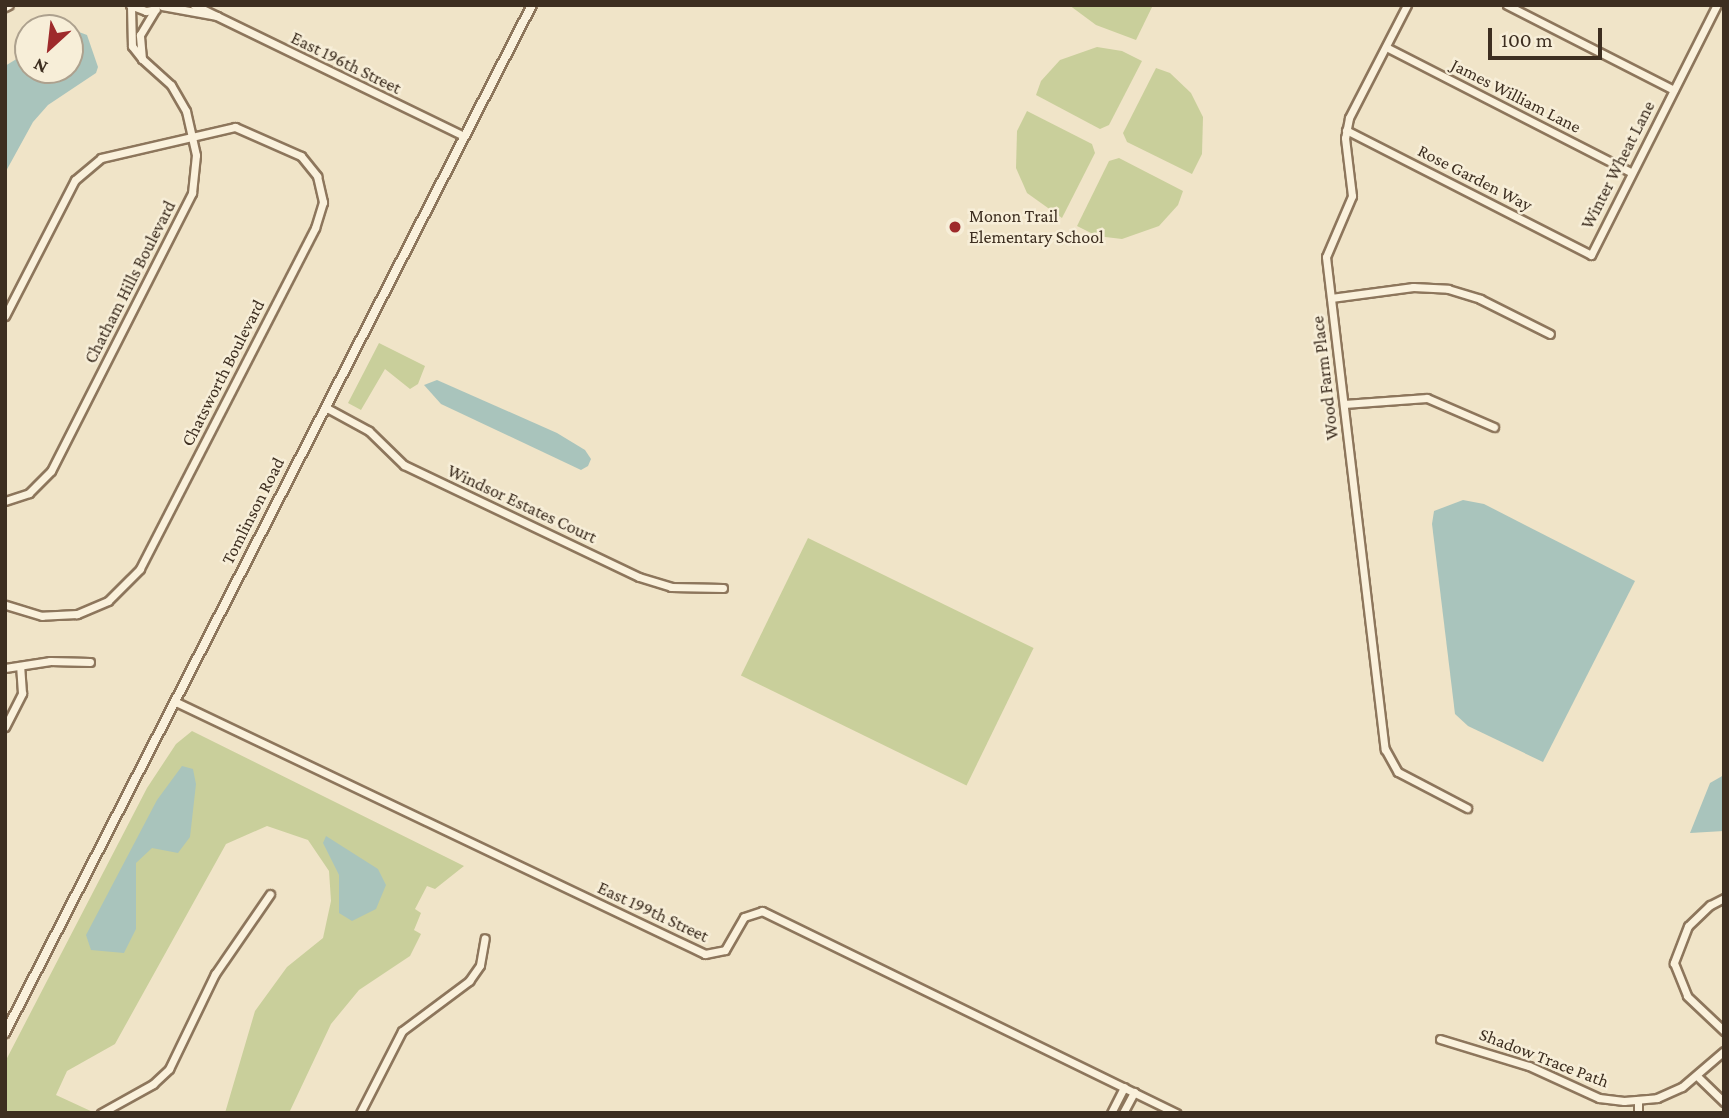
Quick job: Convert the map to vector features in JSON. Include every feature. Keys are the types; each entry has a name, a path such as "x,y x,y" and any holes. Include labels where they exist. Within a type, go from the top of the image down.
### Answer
{"street":[{"name":"East 196th Street","path":"194,5 462,135"},
{"name":"Tomlinson Road","path":"5,1033 176,702 462,135 532,5"},
{"path":"1346,130 1407,5"},
{"path":"1507,5 1674,90"},
{"name":"Winter Wheat Lane","path":"1591,255 1717,5"},
{"name":"East 196th Street","path":"131,6 160,7 217,16"},
{"name":"Chatham Hills Boulevard","path":"5,500 29,493 51,471 190,199 197,165 194,134 175,90 132,46 131,6"},
{"path":"142,59 140,35 160,7"},
{"name":"James William Lane","path":"1386,47 1632,173"},
{"name":"Chatsworth Boulevard","path":"5,316 80,174 101,158 194,134 239,128 301,156 322,190 318,222 130,582 98,607 65,616 31,615 5,604"},
{"name":"Rose Garden Way","path":"1346,130 1591,255"},
{"name":"Wood Farm Place","path":"1346,130 1353,188 1326,252 1384,741 1391,764 1467,808"},
{"path":"1331,298 1413,288 1448,289 1480,299 1549,334"},
{"path":"1344,404 1427,398 1494,427"},
{"name":"Windsor Estates Court","path":"325,407 369,431 404,466 639,577 671,587 723,589"},
{"path":"5,668 90,662"},
{"path":"5,727 22,693 20,667"},
{"name":"East 199th Street","path":"176,702 705,954 726,950 744,917 762,911 1176,1113"},
{"path":"101,1113 153,1084 169,1069 215,974 270,894"},
{"path":"1724,898 1710,905 1688,926 1674,962 1687,996 1724,1031"},
{"path":"360,1113 402,1031 469,981 480,965 485,938"},
{"name":"Shadow Trace Path","path":"1440,1039 1529,1066 1598,1098 1638,1100 1665,1095 1698,1077 1724,1051"},
{"path":"1698,1077 1724,1102"},
{"path":"1111,1113 1124,1087"},
{"path":"1124,1113 1134,1092"},
{"path":"1638,1100 1639,1113"}],"green space":[{"path":"1069,5 1153,5 1136,40 1096,25"},
{"path":"1097,47 1122,51 1142,61 1109,125 1100,129 1036,95 1041,81 1060,60"},
{"path":"1156,68 1170,73 1191,93 1203,117 1202,154 1192,174 1127,142 1123,133"},
{"path":"1027,111 1092,144 1095,153 1062,218 1027,193 1016,168 1017,131"},
{"path":"1119,158 1183,191 1178,205 1159,226 1122,239 1097,236 1077,226 1109,161"},
{"path":"379,343 425,366 418,384 410,389 385,369 361,410 348,403"},
{"path":"808,538 1034,648 967,786 741,676"},
{"path":"192,731 464,866 435,889 427,886 415,909 421,913 414,930 421,934 410,956 359,990 331,1024 289,1113 225,1113 255,1011 287,967 323,938 331,901 329,871 308,840 267,826 226,844 115,1044 67,1071 56,1095 95,1113 5,1113 5,1062 147,788 176,744"}],"water":[{"path":"84,34 87,35 98,67 96,73 84,81"},
{"path":"14,61 14,84 80,84 48,105 33,122 5,173 5,66"},
{"path":"437,380 557,433 585,450 591,459 588,466 581,470 441,404 424,385"},
{"path":"1463,500 1484,504 1635,581 1543,762 1468,726 1455,714 1432,524 1434,511"},
{"path":"182,766 193,769 196,784 190,837 178,853 152,848 136,863 136,929 124,953 91,950 86,935 157,800"},
{"path":"1724,775 1724,831 1690,833 1710,783"},
{"path":"326,836 378,869 386,885 376,909 352,921 339,913 339,875 323,843"}],"place":[{"name":"Monon Trail Elementary School","path":"955,227"}]}
